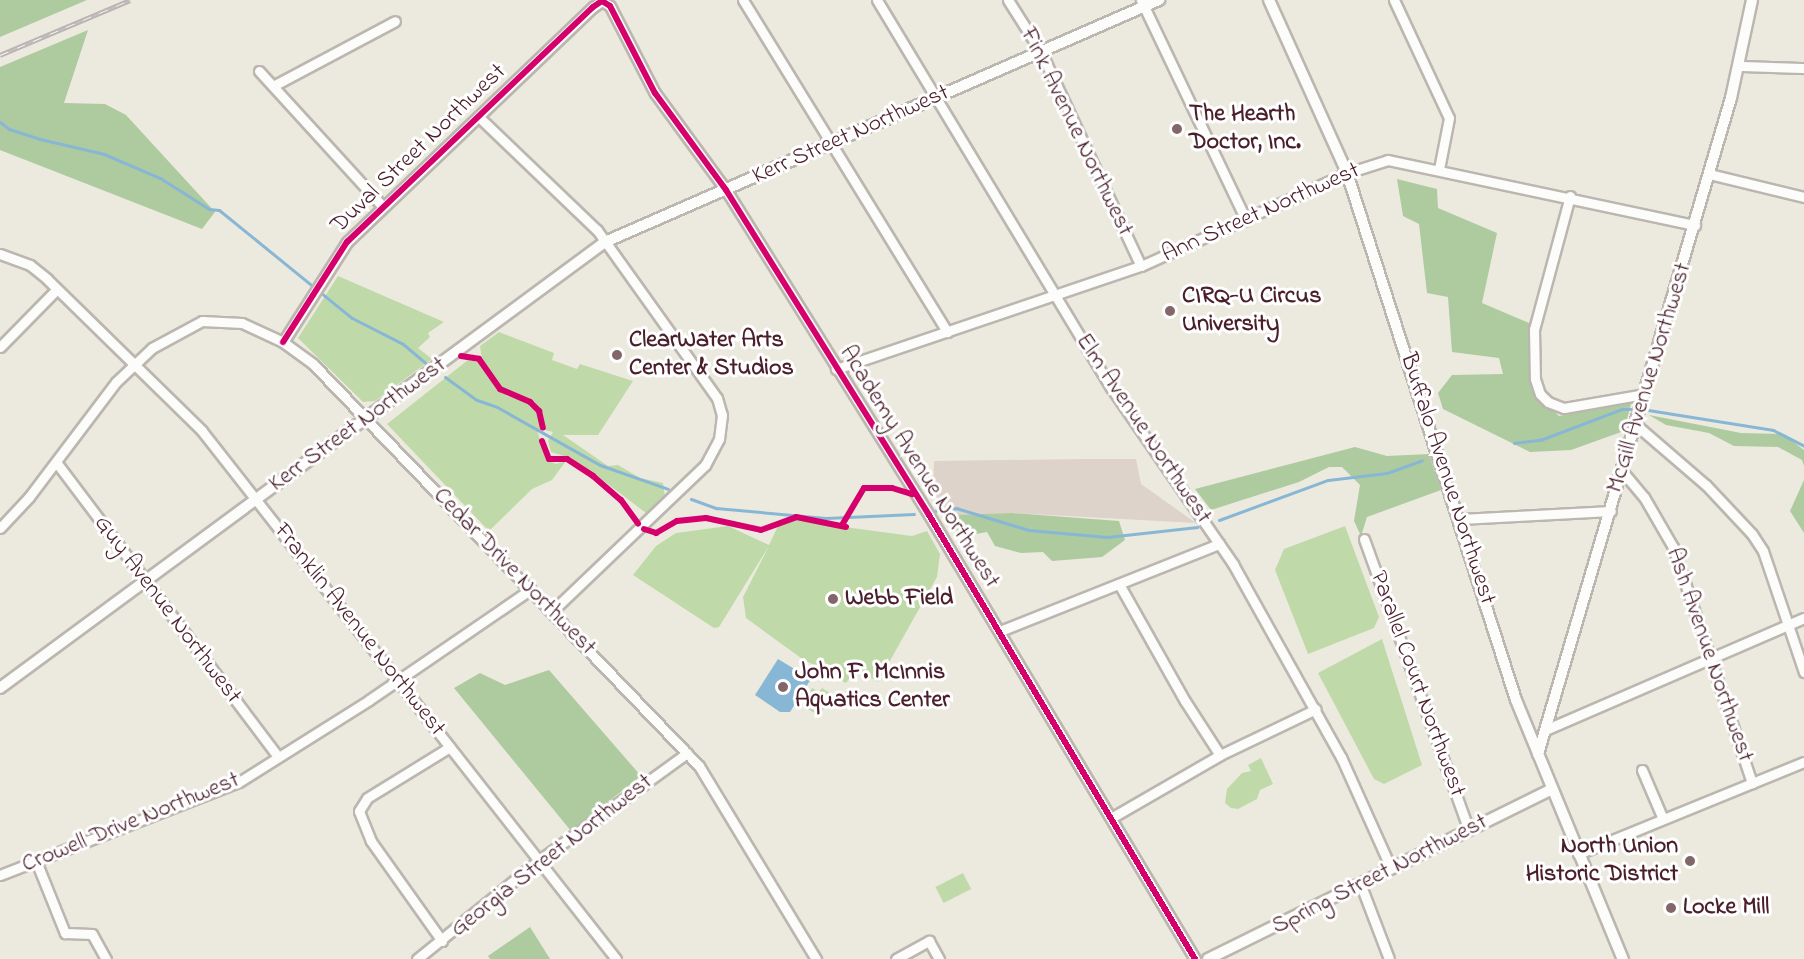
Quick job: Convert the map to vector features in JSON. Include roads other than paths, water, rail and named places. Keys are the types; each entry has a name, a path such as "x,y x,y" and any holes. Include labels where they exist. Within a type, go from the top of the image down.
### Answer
{"street":[{"path":"743,0 947,332"},
{"name":"Elm Avenue Northwest","path":"877,0 1112,389 1219,544 1316,708 1391,868"},
{"name":"Fink Avenue Northwest","path":"1008,0 1041,52 1141,266"},
{"name":"Kerr Street Northwest","path":"0,688 605,242 1041,52 1143,3 1159,0"},
{"name":"Buffalo Avenue Northwest","path":"1269,0 1347,173 1460,519 1516,700 1623,959"},
{"path":"1394,0 1449,118 1439,169"},
{"name":"McGill Avenue Northwest","path":"1538,754 1695,225 1739,66 1752,0"},
{"name":"Duval Street Northwest","path":"283,342 321,279 347,242 602,1"},
{"name":"Academy Avenue Northwest","path":"602,1 610,6 655,93 726,190 1000,631 1195,959"},
{"path":"1143,3 1246,220"},
{"path":"273,86 395,21"},
{"path":"1739,66 1804,68"},
{"path":"259,71 383,207"},
{"path":"479,117 605,242 717,398 722,415 719,439 705,465 552,611"},
{"name":"Ann Street Northwest","path":"836,369 1141,266 1347,173 1396,159 1695,225"},
{"path":"1709,174 1804,197"},
{"path":"1570,196 1534,329 1535,379 1540,394 1548,402 1564,408 1644,394"},
{"name":"Franklin Avenue Northwest","path":"0,254 30,265 57,288 202,431 616,959"},
{"path":"0,347 57,288"},
{"name":"Cedar Drive Northwest","path":"133,363 202,321 242,323 283,342 313,364 531,589 710,779 816,959"},
{"path":"0,528 56,462 133,363"},
{"path":"1635,424 1706,485 1752,534 1763,551 1804,672"},
{"name":"Guy Avenue Northwest","path":"56,462 144,583 279,757"},
{"name":"Ash Avenue Northwest","path":"1622,471 1644,497 1673,547 1712,656 1752,783"},
{"path":"1460,519 1611,511"},
{"name":"Parallel Court Northwest","path":"1364,539 1469,830"},
{"path":"1000,631 1219,544"},
{"path":"1119,584 1185,701 1220,755"},
{"name":"Crowell Drive Northwest","path":"0,875 213,794 279,757 399,680 531,589"},
{"path":"1545,730 1804,618"},
{"path":"1111,818 1220,755 1316,708"},
{"path":"442,941 371,841 358,811 367,798 450,747"},
{"name":"Georgia Street Northwest","path":"417,959 538,861 687,753"},
{"path":"1578,854 1804,762"},
{"path":"1642,770 1663,819"},
{"name":"Spring Street Northwest","path":"1208,959 1552,789"},
{"path":"36,861 65,933 92,934 106,959"},
{"path":"1360,883 1389,959"},
{"path":"896,959 929,941 939,959"}],"water":[{"name":"John F. McInnis Aquatics Center","path":"778,659 811,679 790,712 780,712 755,695"}],"waterway":[{"path":"0,122 9,129 40,139 104,154 160,178 209,209 219,210 352,318 403,344 426,363"},
{"path":"445,377 477,400 497,407 600,465 668,489"},
{"path":"1514,443 1540,440 1622,409 1631,409"},
{"path":"1648,410 1773,430 1804,446"},
{"path":"1219,520 1328,480 1387,473 1422,460"},
{"path":"691,499 716,508 826,518 914,514"},
{"path":"933,511 956,508 1029,530 1107,537 1197,527"}],"railway":[{"path":"0,55 130,0"}],"place":[{"name":"The Hearth Doctor, Inc.","path":"1177,129"},
{"name":"CIRQ-U Circus University","path":"1170,311"},
{"name":"ClearWater Arts Center & Studios","path":"617,355"},
{"name":"Webb Field","path":"833,599"},
{"name":"John F. McInnis Aquatics Center","path":"783,687"},
{"name":"North Union Historic District","path":"1690,861"},
{"name":"Locke Mill","path":"1671,908"}]}
